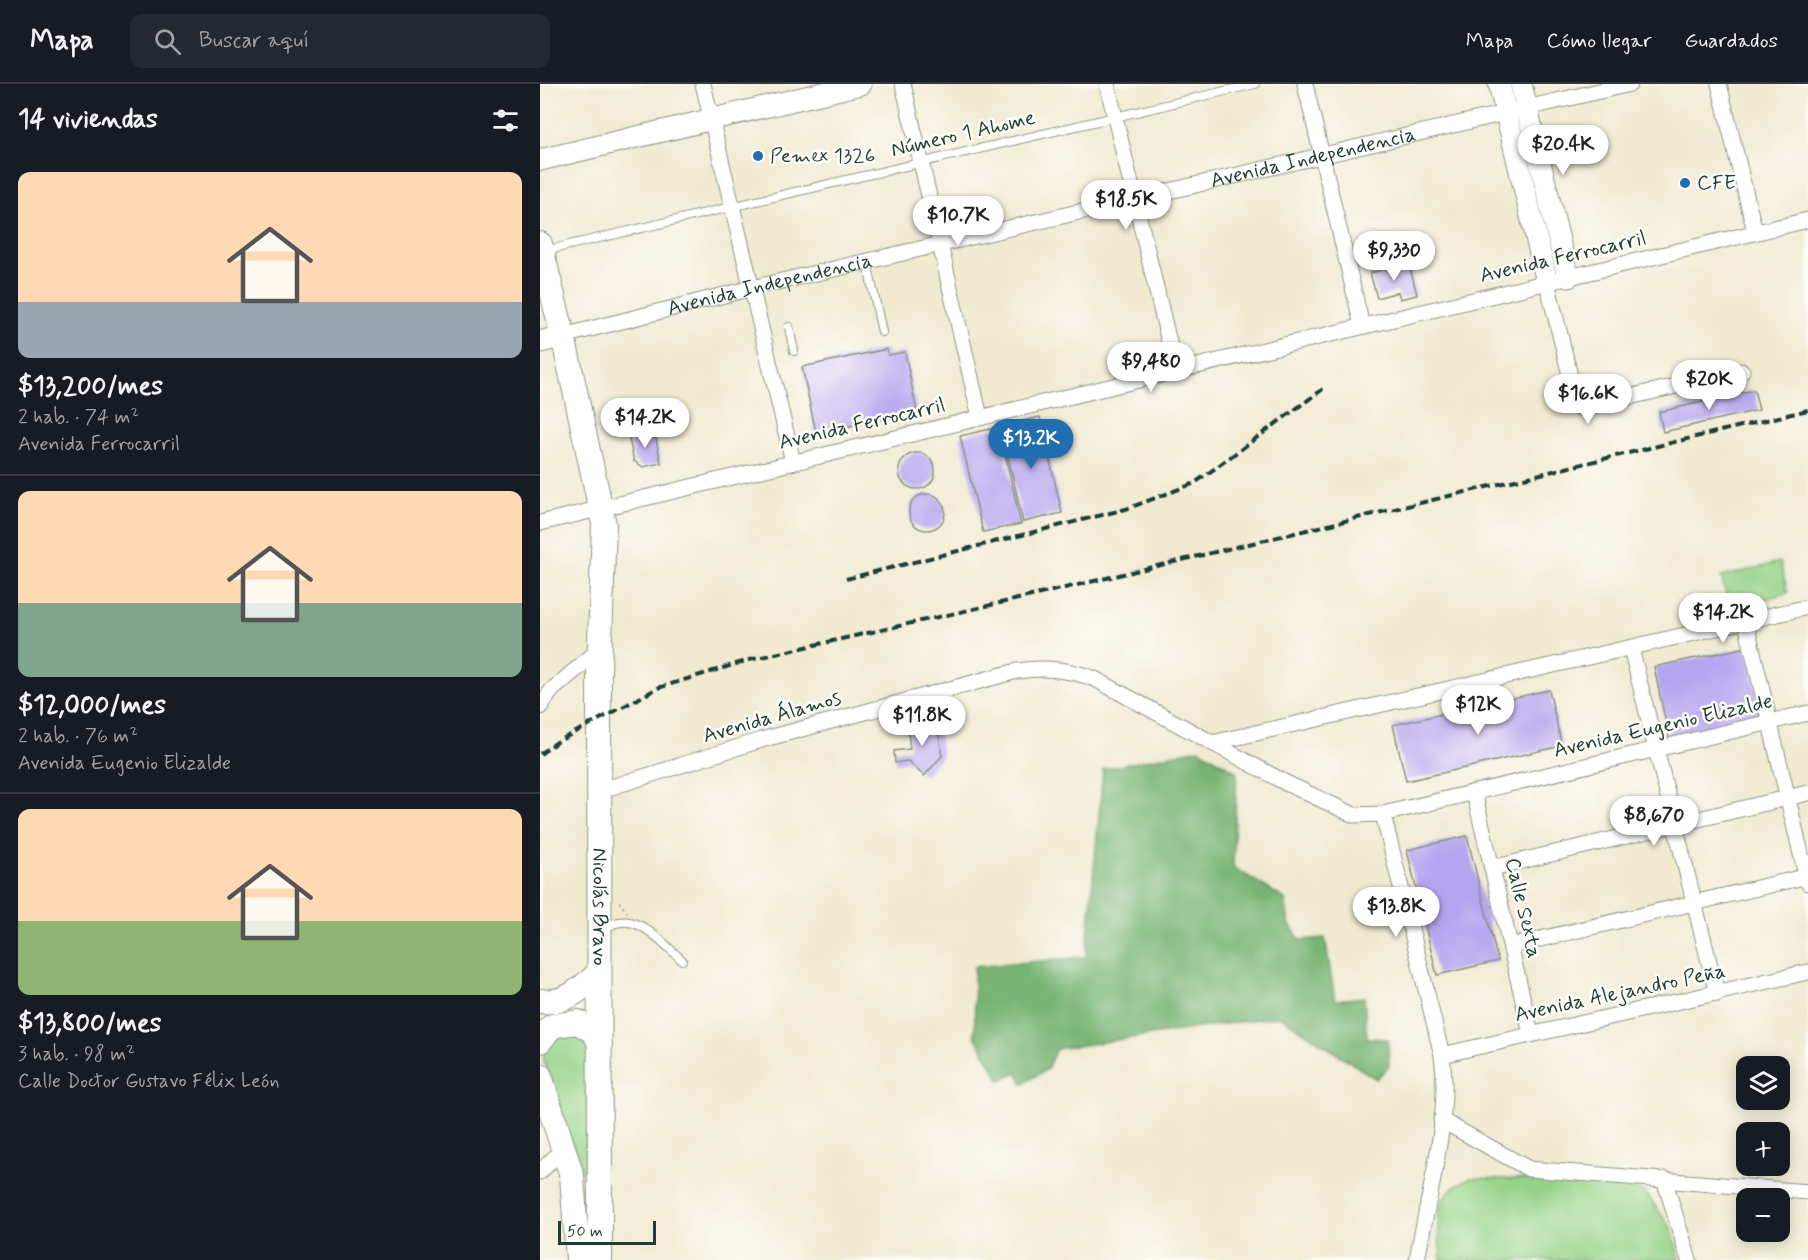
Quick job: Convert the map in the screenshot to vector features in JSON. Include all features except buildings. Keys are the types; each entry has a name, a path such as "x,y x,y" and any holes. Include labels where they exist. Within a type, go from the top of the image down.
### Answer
{"main road":[{"name":"Nicolás Bravo","path":"541,249 602,509 599,791 600,1260"},
{"path":"540,1001 558,1001 568,997 599,973"},
{"path":"540,1041 552,1026 578,1022 594,1032 600,1043"},
{"path":"540,1076 565,1147 574,1193 578,1260"}],"street":[{"path":"703,84 794,462"},
{"path":"540,159 712,121 861,84"},
{"path":"903,84 980,417"},
{"path":"1107,84 1176,371"},
{"path":"1305,84 1362,326"},
{"path":"1499,84 1516,110 1568,277"},
{"path":"1521,84 1516,110 1547,282 1575,395 1581,408 1742,371"},
{"name":"Avenida Independencia","path":"540,342 752,288 1630,84"},
{"path":"1719,84 1755,232"},
{"name":"Avenida Ferrocarril","path":"540,523 1808,220"},
{"path":"1212,743 1808,607"},
{"path":"1511,946 1807,879 1746,622"},
{"path":"1631,648 1717,994"},
{"path":"540,707 552,690 600,649"},
{"name":"Avenida Álamos","path":"599,791 761,741 1017,671 1040,668 1063,669 1095,679 1212,743"},
{"name":"Avenida Eugenio Elizalde","path":"1212,743 1287,783 1359,816 1383,814 1808,713"},
{"name":"Calle Sexta","path":"1474,792 1531,1034"},
{"path":"1492,868 1808,793"},
{"path":"1383,814 1442,1055 1445,1081 1442,1120 1417,1260"},
{"name":"Avenida Alejandro Peña","path":"1442,1055 1808,972"},
{"path":"1442,1120 1529,1169 1808,1192"},
{"path":"540,1172 565,1147"},
{"path":"1664,1179 1689,1260"}],"lane":[{"name":"Número 1 Ahome","path":"541,249 733,207 1255,84"},
{"path":"867,262 882,332"},
{"path":"789,327 794,351"},
{"path":"599,935 607,927 622,921 637,923 682,960"}],"green space":[{"path":"1780,562 1788,593 1730,608 1721,577"},
{"path":"1199,749 1237,772 1233,867 1285,899 1289,923 1300,940 1325,938 1335,1000 1364,997 1367,1038 1388,1039 1389,1066 1376,1079 1280,1016 1056,1049 1047,1069 1023,1084 1017,1072 1000,1080 975,1036 974,967 1086,957 1103,769"},
{"path":"571,1030 589,1042 592,1200 543,1059 545,1044"},
{"path":"1471,1178 1597,1181 1645,1192 1672,1229 1680,1260 1441,1260 1439,1222 1443,1201 1448,1192"}],"railway":[{"path":"846,579 1126,509 1195,483 1323,389"},
{"path":"540,754 557,742 658,688 749,660 1044,593 1808,410"}],"place":[{"name":"Pemex 1326","path":"758,156"},
{"name":"CFE","path":"1685,183"}]}
